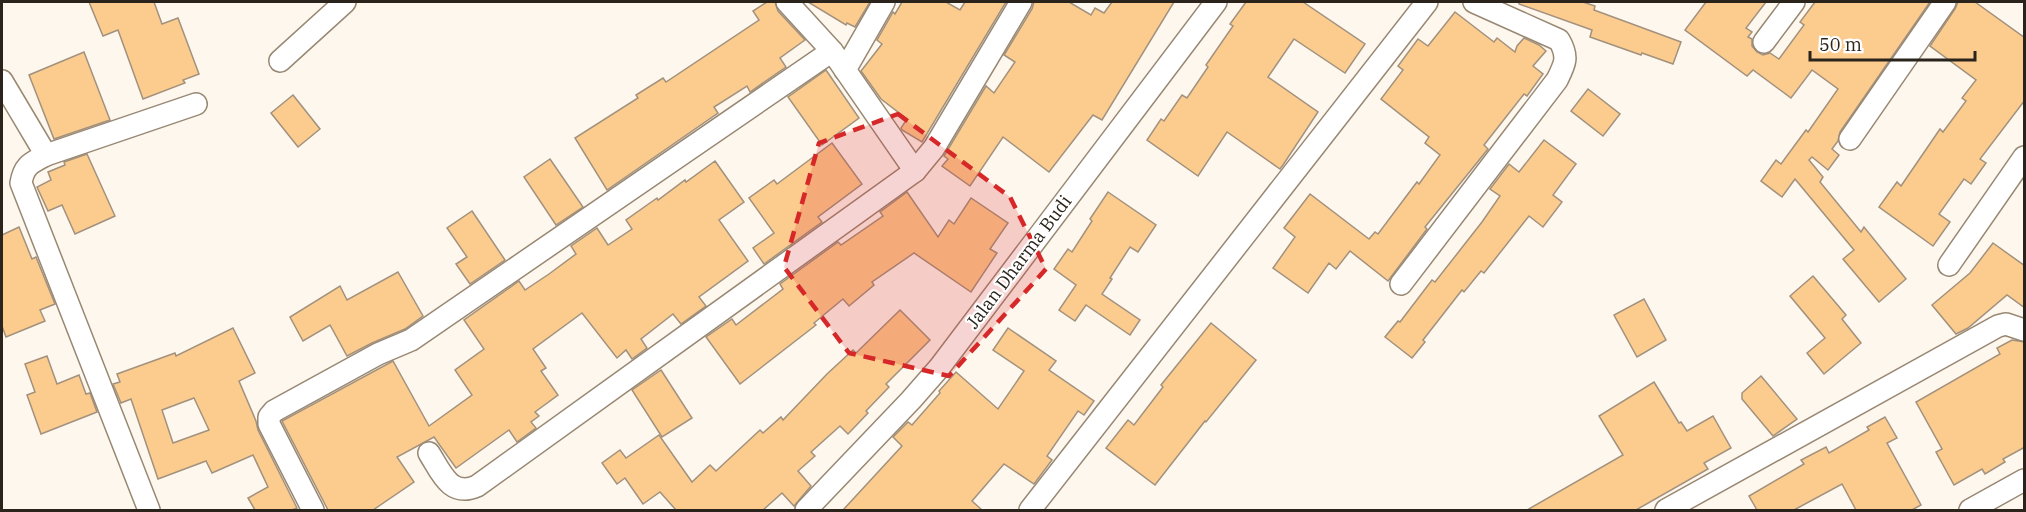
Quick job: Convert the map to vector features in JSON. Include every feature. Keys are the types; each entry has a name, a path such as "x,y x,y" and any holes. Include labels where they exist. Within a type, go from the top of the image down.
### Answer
{"street":[{"path":"280,61 345,2"},
{"path":"787,2 832,51 915,171"},
{"path":"845,70 884,2"},
{"path":"429,453 450,484 457,489 465,490 477,486 915,171 934,148 1021,2"},
{"name":"Jalan Dharma Budi","path":"806,510 912,400 939,368 1216,2"},
{"path":"1030,510 1427,2"},
{"path":"1401,284 1557,80 1565,62 1565,50 1559,40 1474,2"},
{"path":"1764,42 1794,2"},
{"path":"1850,140 1945,2"},
{"path":"313,510 269,424 269,417 274,411 378,354 411,340 832,51"},
{"path":"2,81 46,155"},
{"path":"149,510 21,183 28,164 46,155 196,104"},
{"path":"1949,265 2025,157"},
{"path":"1666,510 1998,326 2006,324 2025,330"},
{"path":"1970,510 2025,480"}],"highlighted area":[{"path":"898,114 1010,197 1046,269 949,376 849,353 784,267 819,143"}],"building":[{"path":"89,2 154,2 162,24 178,18 199,74 183,80 185,83 143,99 118,30 103,36"},
{"path":"767,2 775,2 778,11 805,40 780,58 786,67 750,92 747,86 714,107 718,113 607,190 575,138 638,98 636,95 663,78 666,82 759,20 753,11"},
{"path":"808,2 870,2 855,27 847,23 846,25"},
{"path":"902,2 946,2 960,10 965,2 1006,2 922,142 902,130 907,119 881,99 861,71 882,44 877,40 893,12 895,14"},
{"path":"1034,2 1069,2 1091,15 1095,8 1104,13 1112,2 1174,2 1102,120 1093,115 1049,172 1003,137 970,186 942,166 948,159 944,156 986,86 994,93 1015,62 1004,55"},
{"path":"1246,2 1303,2 1365,44 1345,73 1294,39 1268,77 1318,112 1283,165 1280,169 1227,132 1198,176 1147,140 1161,119 1164,121 1182,95 1187,98 1233,26 1230,24"},
{"path":"1519,2 1583,2 1595,6 1594,10 1681,42 1673,64 1590,37 1592,30 1519,4"},
{"path":"1706,2 1766,2 1746,28 1752,32 1748,37 1752,39 1752,46 1757,52 1763,55 1770,53 1779,59 1804,25 1800,22 1815,2 1930,2 1840,132 1838,141 1832,149 1839,155 1828,170 1812,157 1809,160 1823,177 1820,182 1861,232 1864,227 1906,279 1879,302 1843,259 1854,250 1795,179 1782,197 1761,181 1776,160 1781,164 1806,130 1808,132 1838,89 1812,70 1791,98 1753,70 1747,76 1685,30"},
{"path":"1958,2 1975,2 2025,38 2025,100 1980,159 1986,163 1971,184 1964,179 1939,214 1950,222 1933,246 1879,207 1897,182 1901,186 1940,129 1943,132 1966,101 1962,98 1976,80 1930,46"},
{"path":"1455,12 1494,42 1497,38 1515,52 1524,38 1539,45 1546,51 1533,66 1543,74 1527,96 1524,94 1484,145 1488,149 1425,227 1427,229 1388,281 1350,251 1336,269 1329,263 1308,293 1273,268 1295,237 1284,228 1310,194 1369,239 1375,232 1378,234 1440,155 1425,143 1429,137 1381,99 1403,70 1398,66 1418,39 1428,46"},
{"path":"84,52 110,120 54,139 29,75"},
{"path":"826,70 859,118 822,145 788,97"},
{"path":"1588,89 1620,114 1603,136 1571,111"},
{"path":"293,95 320,129 298,147 271,113"},
{"path":"1544,140 1576,164 1553,195 1562,202 1543,227 1529,216 1484,273 1481,271 1464,292 1462,290 1423,340 1425,342 1412,358 1385,337 1398,321 1400,322 1432,280 1435,282 1482,222 1500,196 1490,189 1509,164 1519,172"},
{"path":"832,143 862,184 818,217 822,222 764,264 753,248 774,233 749,198 774,180 777,184"},
{"path":"87,154 115,216 75,234 62,205 48,211 37,187 51,180 48,172 65,165 64,162"},
{"path":"550,159 583,207 556,225 524,177"},
{"path":"715,161 744,202 719,220 748,261 699,297 706,306 681,324 673,314 641,339 647,348 632,359 626,350 617,358 582,313 533,349 546,368 541,371 558,395 535,412 539,416 531,422 536,428 517,442 509,430 456,468 434,437 397,457 414,482 373,510 328,510 282,421 393,361 429,426 472,395 455,370 484,349 464,320 519,281 525,290 549,274 576,254 571,246 597,228 608,245 632,229 626,220"},
{"path":"907,192 938,237 949,220 954,224 971,198 1008,223 990,249 997,253 971,292 914,253 872,282 874,285 849,306 843,299 814,323 816,325 740,384 706,337 732,319 736,325 783,289 780,284 838,242 841,245 883,216 880,212"},
{"path":"1108,192 1156,225 1138,252 1130,247 1102,294 1140,320 1130,335 1086,305 1075,321 1059,310 1076,285 1054,269 1068,249 1072,252"},
{"path":"472,211 505,260 470,284 456,264 467,257 447,228"},
{"path":"19,227 32,259 36,257 55,304 40,310 45,321 6,337 2,326 2,235"},
{"path":"1993,243 2025,266 2025,308 2007,295 1968,328 1956,334 1932,305 1970,273"},
{"path":"398,272 423,316 405,329 347,356 330,325 303,341 290,317 340,286 347,300"},
{"path":"1813,276 1846,315 1842,319 1861,343 1824,374 1807,353 1825,338 1790,296"},
{"path":"1644,299 1666,340 1637,357 1614,315"},
{"path":"900,310 930,340 886,384 889,387 848,434 840,426 811,452 815,456 798,471 811,486 794,506 782,493 763,510 676,510 660,492 643,504 625,478 617,484 602,463 620,450 626,458 659,435 692,482 710,465 716,471 760,430 763,433 781,417 783,420 827,374 853,350 856,353"},
{"path":"1211,323 1256,360 1155,485 1106,448 1128,420 1134,425 1163,387 1161,385"},
{"path":"233,328 255,373 239,381 258,430 297,508 255,510 248,498 268,487 253,455 212,473 206,461 158,479 131,399 121,403 113,384 120,382 117,374 175,353 176,356","holes":["194,398 209,430 173,443 162,410"]},
{"path":"1008,328 1056,361 1049,370 1094,401 1084,415 1078,411 1047,456 1052,460 1034,484 1004,464 972,501 982,510 843,510 902,446 893,437 908,422 912,425 956,372 998,409 1024,371 993,350"},
{"path":"2012,340 2025,342 2025,447 2003,459 2005,462 1985,474 1982,469 1954,485 1936,452 1942,449 1916,402 2000,354 1997,348"},
{"path":"47,356 57,384 79,375 86,394 90,393 97,412 41,434 27,395 35,392 25,364"},
{"path":"661,370 692,418 662,437 632,390"},
{"path":"1761,376 1797,419 1773,436 1742,399 1742,393"},
{"path":"1654,382 1679,423 1681,422 1687,431 1713,416 1731,448 1704,463 1708,469 1636,510 1527,510 1623,455 1599,416"},
{"path":"1885,417 1897,438 1887,443 1921,505 1912,510 1856,510 1842,484 1794,510 1757,510 1749,496 1804,464 1801,460 1826,447 1829,453 1869,430 1867,427"}]}
